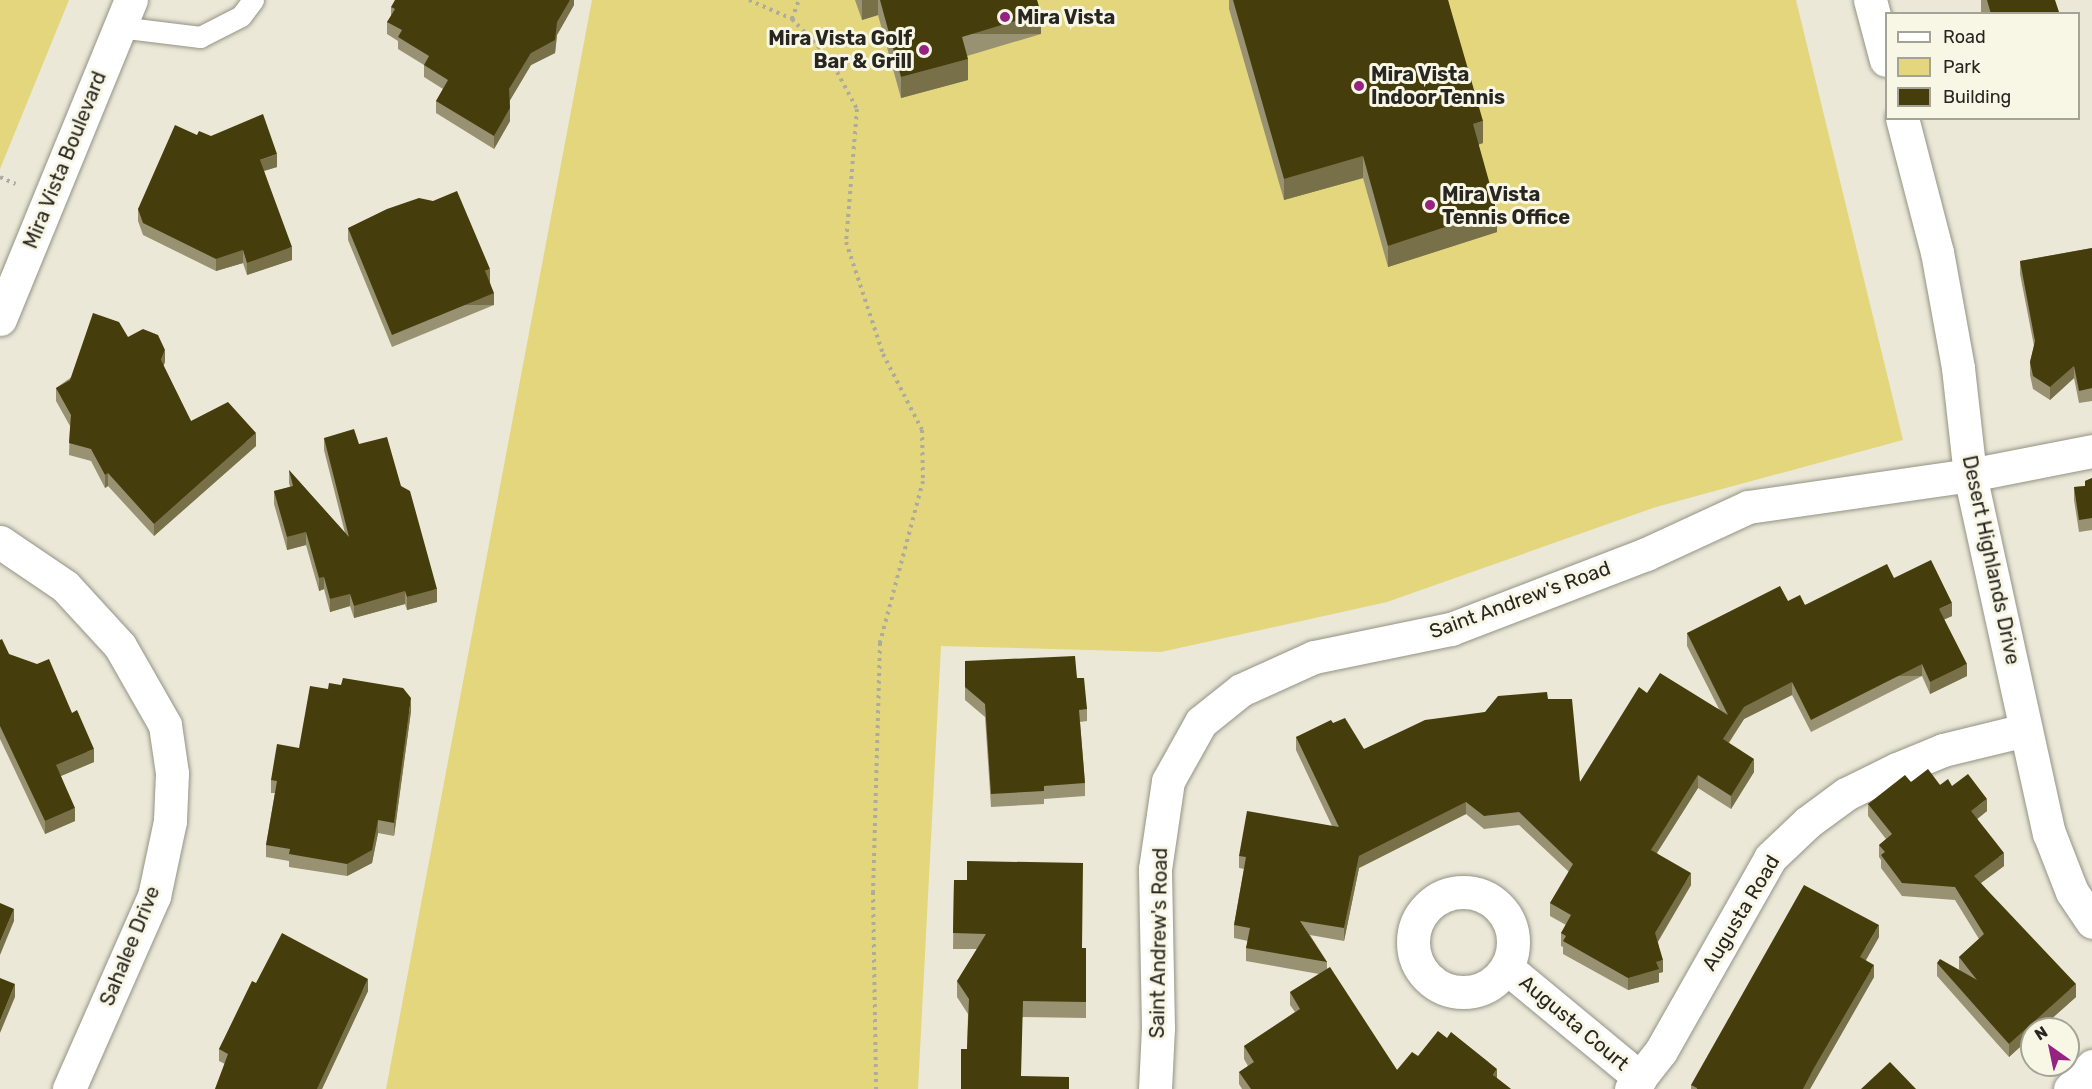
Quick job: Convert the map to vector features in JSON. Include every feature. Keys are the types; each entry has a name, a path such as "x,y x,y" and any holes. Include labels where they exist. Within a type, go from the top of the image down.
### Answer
{"street":[{"path":"1870,0 1885,53"},
{"name":"Mira Vista Boulevard","path":"0,319 125,14"},
{"name":"Desert Highlands Drive","path":"1903,120 1937,252 1958,368 1970,475 2012,653 2025,730 2049,833 2072,892 2092,922"},
{"name":"Saint Andrew's Road","path":"1155,1089 1158,1028 1155,869 1168,781 1201,722 1241,690 1314,657 1451,629 1646,554 1748,507 1970,475 2092,451"},
{"name":"Sahalee Drive","path":"0,542 65,586 120,646 165,725 172,773 170,821 154,896 69,1089"},
{"name":"Augusta Road","path":"1635,1084 1661,1052 1770,858 1808,822 1846,794 1897,769 1943,750 2025,730"},
{"name":"Augusta Court","path":"1507,968 1635,1084"},
{"path":"2070,1089 2092,1066"}],"lane":[{"path":"125,14 200,37 241,16 253,0"}],"path":[{"path":"749,0 792,19 830,59 857,109 846,242 884,354 922,430 923,481 880,643 873,892 876,1089"},
{"path":"792,19 799,0"}],"green space":[{"path":"0,0 69,0 0,169"},
{"path":"592,0 1796,0 1903,440 1656,507 1387,602 1161,652 941,646 918,1089 386,1089"}],"building":[{"path":"395,0 570,0 557,22 555,40 531,53 509,89 510,108 494,136 436,101 448,80 424,65 429,56 398,37 402,30 387,22 395,9 391,7"},
{"name":"Mira Vista Golf Bar & Grill","path":"880,0 1037,0 1041,13 962,37 968,59 901,77"},
{"name":"Mira Vista Indoor Tennis","path":"1233,0 1448,0 1483,121 1473,124 1497,210 1388,246 1363,156 1284,179"},
{"path":"1987,0 2055,0 2059,12 1990,12"},
{"path":"263,114 277,154 260,160 292,247 247,263 243,250 216,259 143,223 138,209 175,125 197,135 199,131 211,136"},
{"path":"457,191 490,269 485,271 494,293 392,335 348,228 387,209 419,198 433,201"},
{"path":"2092,248 2092,388 2079,391 2074,366 2050,387 2033,376 2030,362 2035,341 2020,261"},
{"path":"93,313 119,322 128,337 143,329 158,335 165,350 161,360 191,421 228,402 256,433 154,524 108,473 105,475 91,449 69,443 71,415 56,388 70,380"},
{"path":"354,429 359,444 387,437 401,486 410,491 437,589 407,597 405,591 354,606 350,594 330,599 324,577 319,578 306,532 287,537 274,491 293,486 289,470 349,537 324,438"},
{"path":"2092,478 2092,518 2079,520 2074,487 2085,486 2085,481"},
{"path":"1931,560 1952,603 1939,609 1967,664 1930,682 1922,664 1811,720 1792,682 1744,707 1723,739 1754,759 1731,796 1698,775 1651,850 1691,873 1655,933 1663,960 1656,962 1659,969 1628,978 1563,941 1566,936 1561,933 1571,915 1550,903 1573,864 1519,812 1484,816 1466,802 1359,856 1344,928 1300,921 1327,962 1246,948 1250,928 1234,925 1246,857 1239,856 1247,811 1339,827 1296,737 1331,720 1333,723 1345,718 1364,749 1425,720 1485,712 1498,696 1547,692 1548,699 1572,699 1580,782 1639,687 1647,693 1660,673 1728,715 1687,633 1780,586 1788,601 1800,595 1805,605 1887,564 1894,578"},
{"path":"2,639 9,654 37,664 49,659 72,713 77,710 94,749 56,765 75,808 45,821 0,726 0,640"},
{"path":"1075,656 1077,678 1084,678 1087,709 1079,710 1085,783 1044,786 1044,791 991,794 985,704 965,687 965,661"},
{"path":"343,678 403,688 411,698 394,823 378,820 372,850 347,864 289,854 290,849 266,845 277,781 271,780 277,744 299,748 310,686 328,689 329,683 341,685"},
{"path":"1928,769 1940,785 1948,779 1952,786 1968,774 1987,799 1971,811 2004,853 1974,876 2076,984 2039,1017 2020,1017 2020,1034 2009,1044 1937,963 1940,959 1977,980 1959,957 1984,934 1955,887 1902,883 1881,855 1885,852 1879,845 1892,834 1868,804 1905,775 1911,782"},
{"path":"967,861 1083,863 1082,948 1086,948 1086,1002 1023,1001 1021,1076 1069,1077 1069,1089 961,1089 961,1049 967,1049 969,999 957,981 986,934 953,933 954,880 967,880"},
{"path":"1804,885 1879,925 1860,957 1874,965 1803,1089 1697,1089 1691,1085"},
{"path":"0,903 14,909 0,942"},
{"path":"282,933 368,979 317,1089 215,1089 228,1054 219,1049 252,981 256,983"},
{"path":"1330,967 1397,1070 1412,1052 1418,1056 1438,1031 1447,1038 1451,1032 1497,1069 1493,1075 1511,1089 1251,1089 1239,1072 1254,1062 1244,1046 1300,1009 1290,992"},
{"path":"0,978 15,984 0,1021"},
{"path":"1890,1062 1916,1089 1861,1089"}],"place":[{"name":"Mira Vista","path":"1005,17"},
{"name":"Mira Vista Golf Bar & Grill","path":"924,50"},
{"name":"Mira Vista Indoor Tennis","path":"1359,86"},
{"name":"Mira Vista Tennis Office","path":"1430,205"}]}
